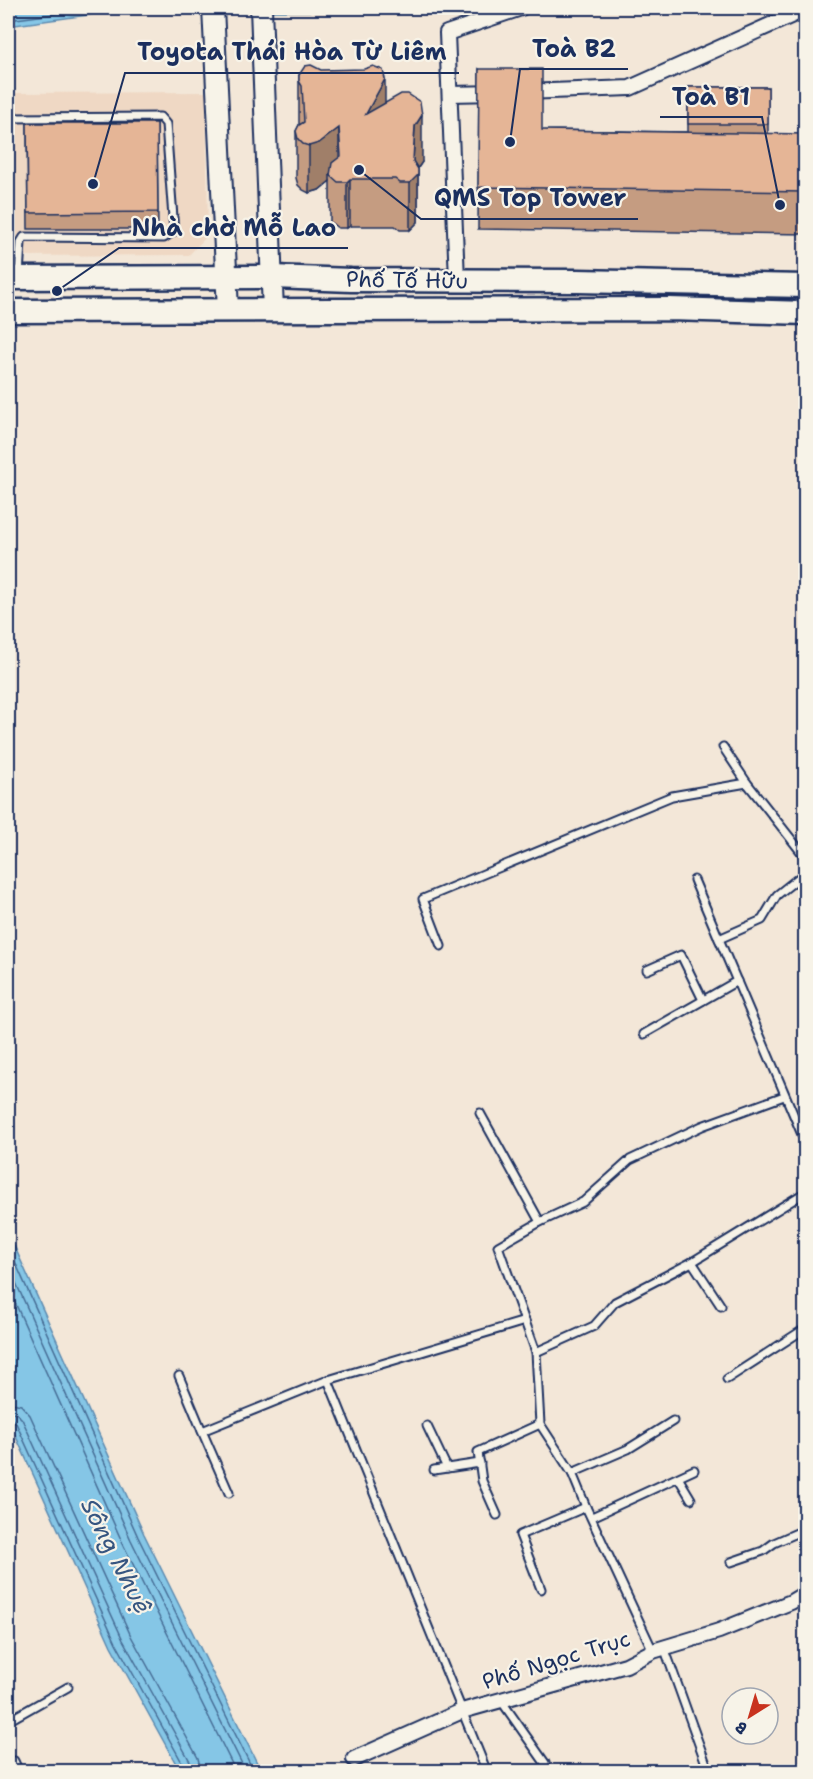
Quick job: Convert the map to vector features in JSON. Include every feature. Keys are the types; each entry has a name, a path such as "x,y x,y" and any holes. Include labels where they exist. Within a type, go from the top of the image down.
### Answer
{"main road":[{"path":"213,8 228,310"},
{"path":"261,8 273,310"},
{"name":"Phố Tố Hữu","path":"13,278 273,277 806,286"},
{"path":"578,281 580,310"},
{"name":"Phố Tố Hữu","path":"8,311 580,310 806,313"}],"street":[{"path":"457,280 447,33 521,8"},
{"path":"450,94 630,88 806,9"},
{"name":"Phố Ngọc Trục","path":"354,1759 462,1711 626,1665 658,1649 719,1630 791,1602 806,1593"}],"lane":[{"path":"8,118 160,117 166,124 174,231 164,238 24,237 13,278"},
{"path":"723,747 747,783 806,858"},
{"path":"441,946 423,899 672,796 747,783"},
{"path":"719,939 762,920 777,895 806,872"},
{"path":"694,880 806,1144"},
{"path":"647,970 681,955 703,1000"},
{"path":"644,1034 737,981"},
{"path":"709,1772 658,1649 586,1507 572,1473 540,1424 536,1352 498,1246 540,1222 584,1202 630,1160 702,1126 784,1095"},
{"path":"480,1113 540,1222"},
{"path":"536,1352 594,1326 615,1302 692,1262 806,1192"},
{"path":"692,1262 721,1306"},
{"path":"202,1431 328,1380 525,1321"},
{"path":"727,1379 806,1328"},
{"path":"179,1376 229,1493"},
{"path":"328,1380 487,1772"},
{"path":"572,1473 627,1449 674,1421"},
{"path":"497,1515 482,1481 478,1452 540,1424"},
{"path":"427,1426 447,1468"},
{"path":"434,1470 480,1463"},
{"path":"592,1517 679,1479 694,1470"},
{"path":"679,1479 691,1499"},
{"path":"541,1589 520,1535 586,1507"},
{"path":"731,1562 763,1551 774,1543 806,1529"},
{"path":"8,1721 68,1687"},
{"path":"500,1699 545,1763"},
{"path":"14,1761 19,1772"}],"shaded area":[{"path":"206,92 208,235 189,255 8,256 8,93"}],"water":[{"path":"8,8 346,8 336,11 117,11 8,26"},
{"name":"Sông Nhuệ","path":"8,1232 144,1534 261,1771 180,1771 111,1646 8,1419"}],"building":[{"path":"311,65 321,70 364,69 373,66 383,70 385,79 366,114 401,94 408,94 420,102 422,115 415,126 413,161 418,169 418,175 410,183 400,183 395,179 350,179 347,182 338,182 330,175 332,163 341,156 339,128 319,143 309,146 298,139 296,131 304,122 302,86 299,75 305,66"},
{"path":"479,69 542,69 542,130 806,134 806,192 478,187"},
{"path":"688,87 768,87 768,124 688,124"},
{"path":"27,123 157,123 158,212 28,213"}],"place":[{"name":"Toà B2","path":"510,142"},
{"name":"QMS Top Tower","path":"359,170"},
{"name":"Toyota Thái Hòa Từ Liêm","path":"93,184"},
{"name":"Toà B1","path":"780,205"},
{"name":"Nhà chờ Mỗ Lao","path":"57,291"}]}
